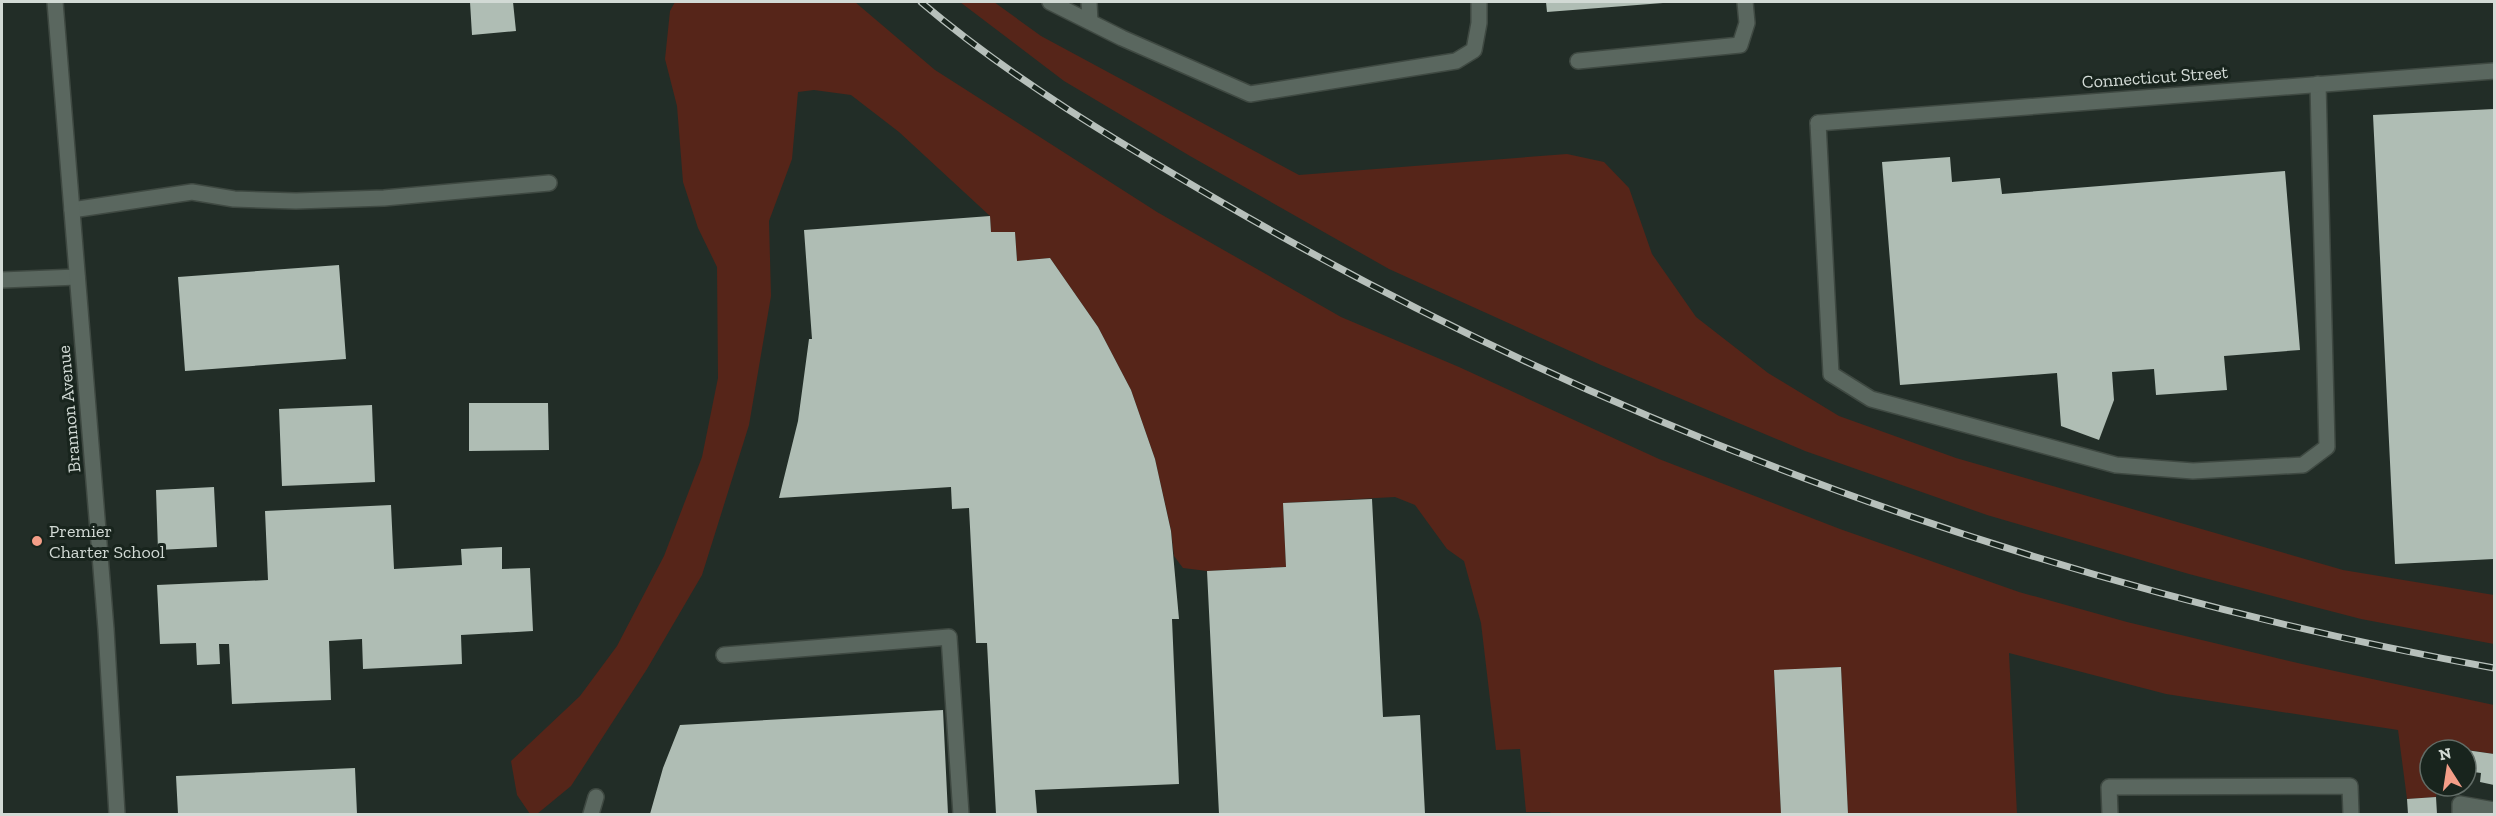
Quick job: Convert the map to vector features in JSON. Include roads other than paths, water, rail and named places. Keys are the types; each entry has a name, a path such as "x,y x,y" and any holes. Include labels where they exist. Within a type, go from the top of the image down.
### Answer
{"street":[{"name":"Brannon Avenue","path":"55,2 106,628 117,814"},
{"path":"1050,2 1122,38 1250,94 1456,61 1474,50 1479,23 1479,2"},
{"path":"1089,2 1090,22"},
{"path":"1578,61 1740,45 1747,23 1745,2"},
{"name":"Connecticut Street","path":"2318,84 2327,447 2303,465 2193,471 2116,465 1871,399 1831,374 1818,123 2318,84 2494,71"},
{"path":"72,210 192,192 234,199 296,201 394,197 549,183"},
{"path":"2,280 77,277"},
{"path":"724,655 950,638 961,814"},
{"path":"2110,814 2109,787 2339,786 2350,786 2351,814"},
{"path":"591,814 596,797"},
{"path":"2460,814 2460,804 2494,810"}],"railway":[{"path":"921,2 956,31 1029,84 1144,157 1223,203 1372,285 1524,361 1680,429 1839,491 2000,546 2163,594 2328,634 2494,668"}],"place":[{"name":"Premier Charter School","path":"37,541"}]}
